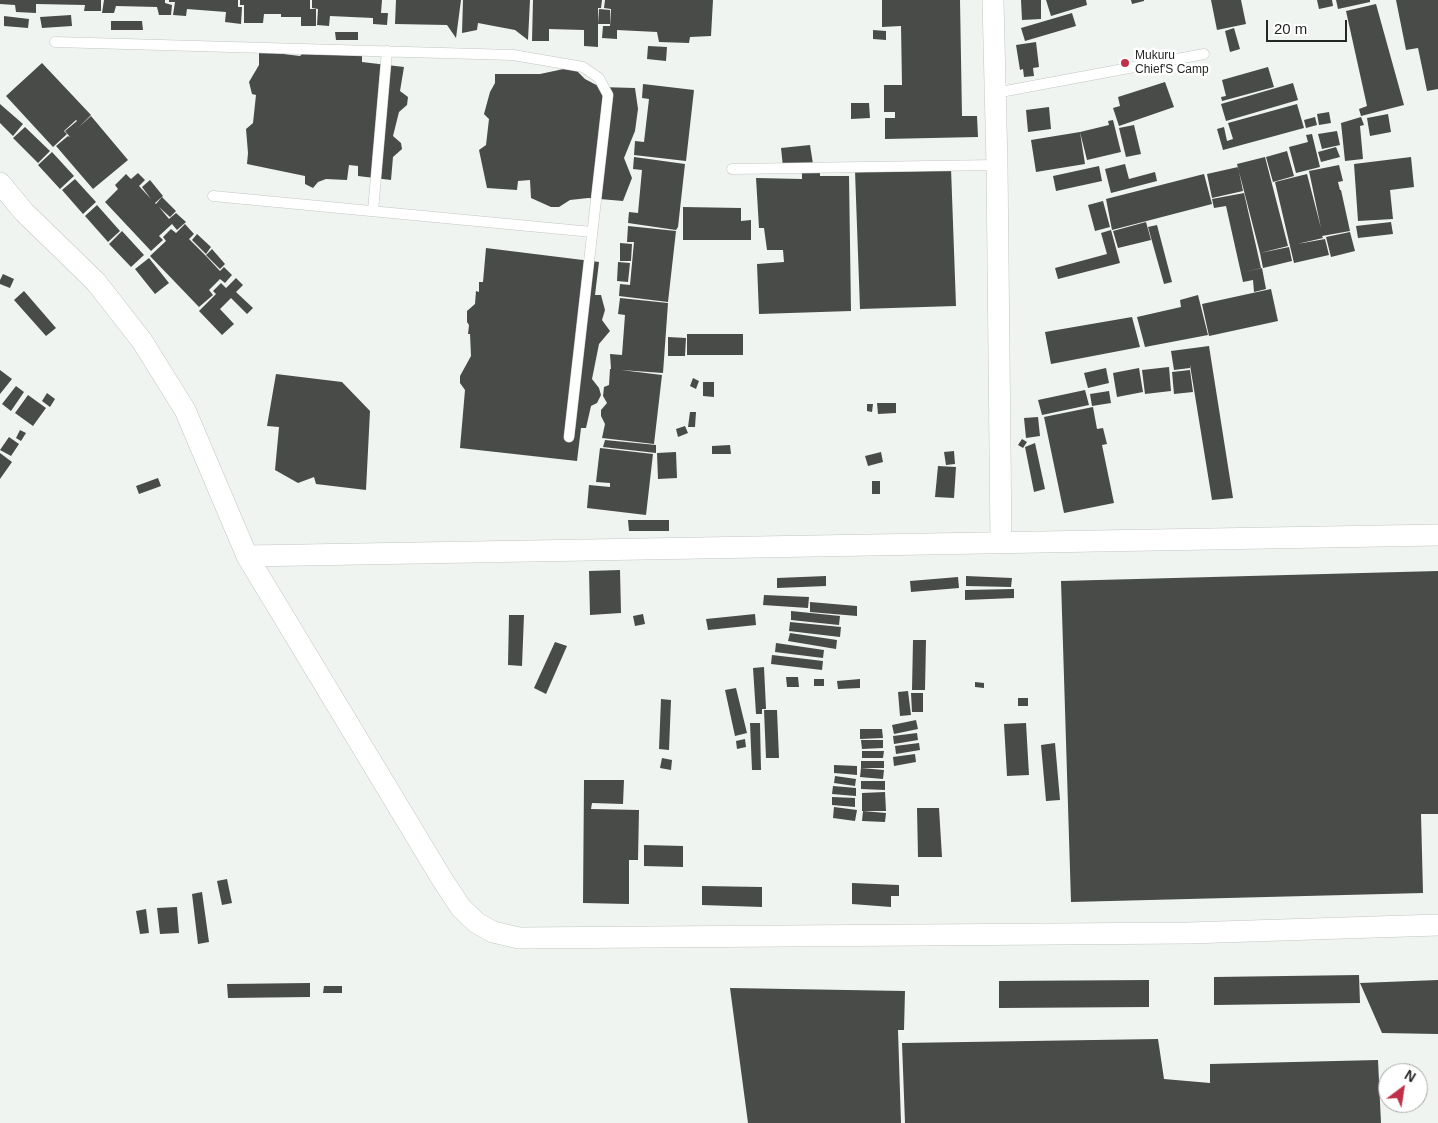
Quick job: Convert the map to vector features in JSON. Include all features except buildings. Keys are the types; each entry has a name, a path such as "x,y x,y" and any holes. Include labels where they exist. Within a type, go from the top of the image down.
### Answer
{"street":[{"path":"993,0 997,165 1001,542"},
{"path":"0,183 24,212 96,282 142,341 185,410 247,556 442,879 461,908 477,923 493,932 518,938 538,938 1188,933 1438,925"},
{"path":"247,556 1438,536"}],"lane":[{"path":"55,42 513,54 583,67 599,78 608,95 569,437"},
{"path":"373,211 387,51"},
{"path":"995,93 1204,54"},
{"path":"732,169 997,165"},
{"path":"213,196 592,232"}],"place":[{"name":"Mukuru Chief'S Camp","path":"1125,63"}]}
